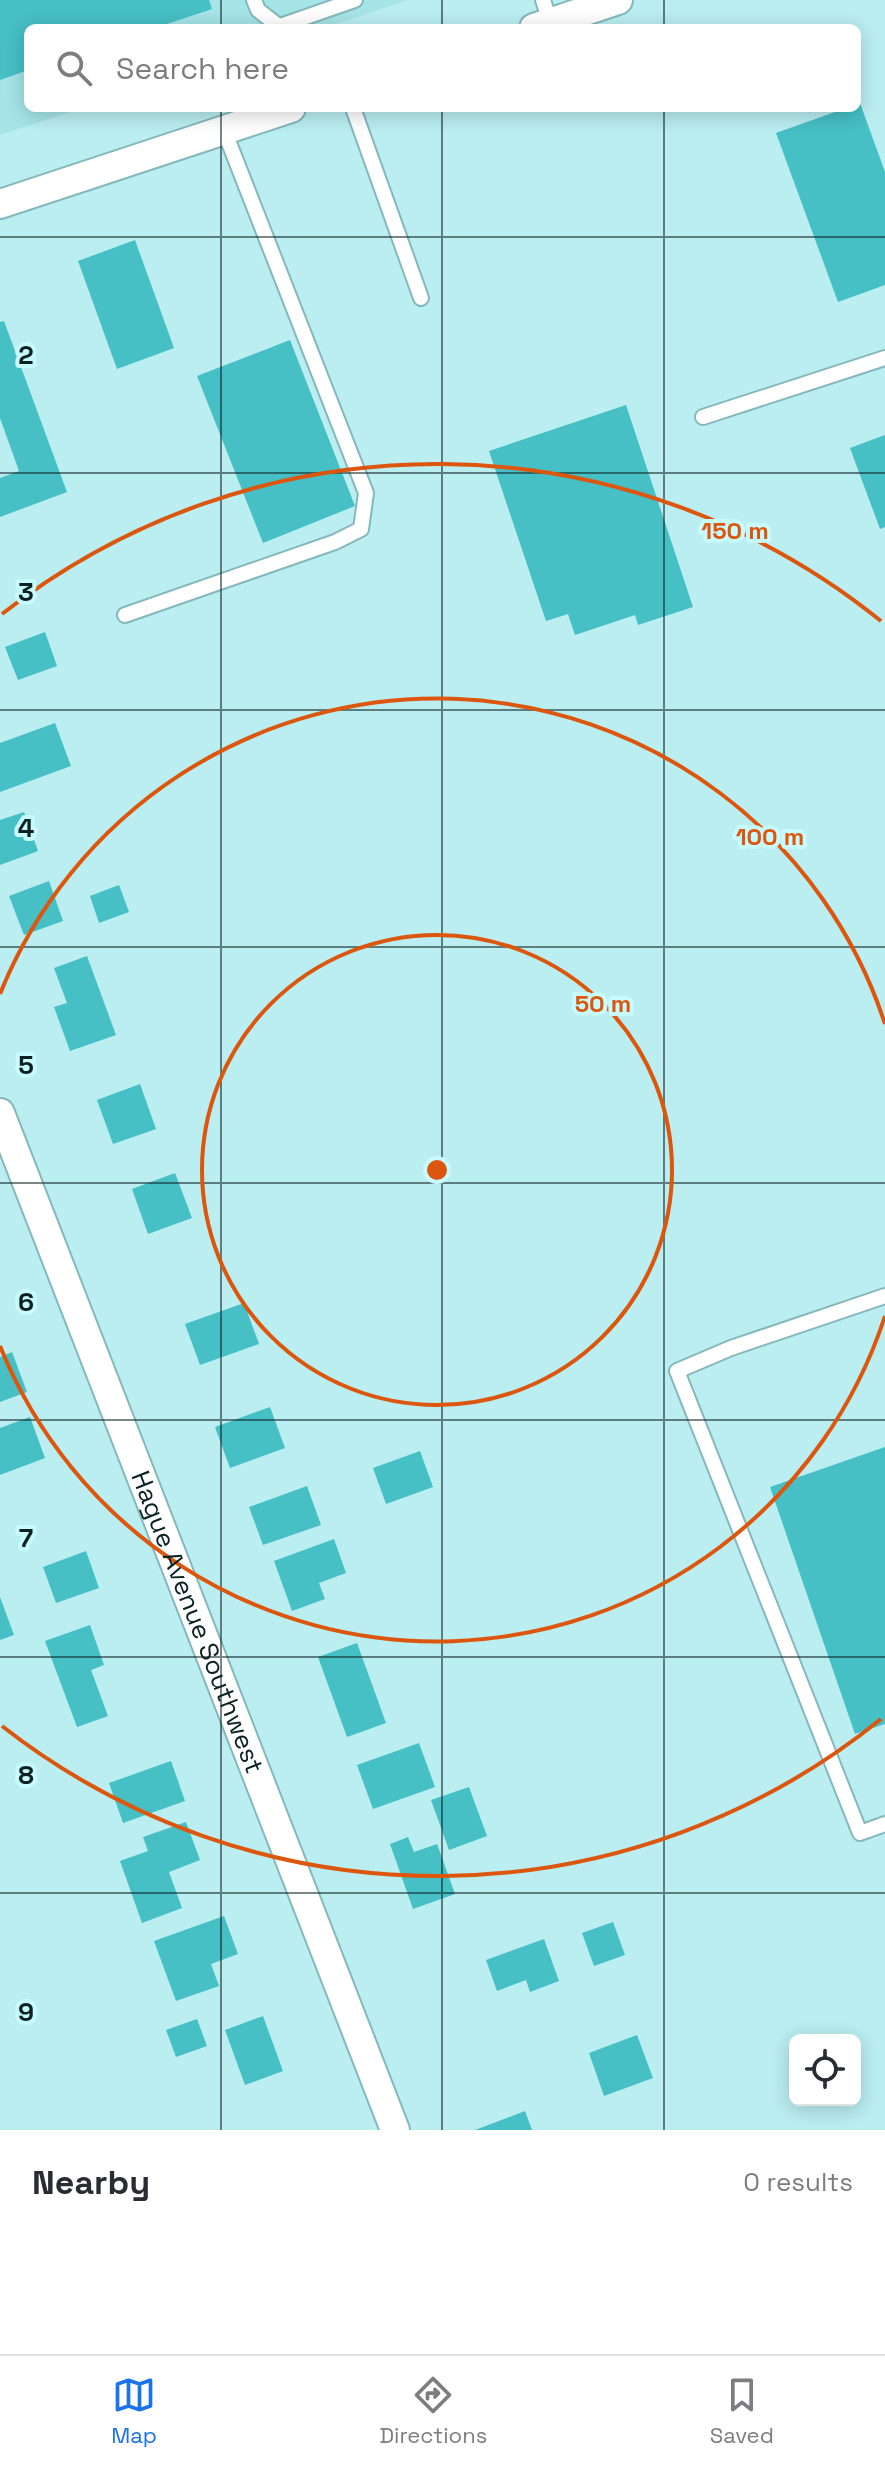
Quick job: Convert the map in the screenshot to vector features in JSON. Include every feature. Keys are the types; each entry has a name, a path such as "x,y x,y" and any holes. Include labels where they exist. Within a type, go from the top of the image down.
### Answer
{"street":[{"path":"542,17 618,0"},
{"path":"0,203 279,112"},
{"name":"Hague Avenue Southwest","path":"0,1113 395,2130"}],"lane":[{"path":"254,0 258,10 276,24"},
{"path":"288,24 355,0"},
{"path":"354,112 421,298"},
{"path":"125,615 335,542 361,529 366,493 224,130"},
{"path":"703,417 885,358"},
{"path":"885,1296 731,1348 677,1371 860,1833 885,1824"}],"shaded area":[{"path":"0,0 408,0 336,24 24,24 24,112 70,112 0,135"}],"building":[{"path":"0,0 209,0 212,9 167,24 24,24 24,71 0,80"},
{"path":"861,106 885,172 885,285 838,302 776,133 835,112 861,112"},
{"path":"135,240 174,348 117,369 78,261"},
{"path":"4,321 67,492 0,517 0,478 19,471 0,418 0,322"},
{"path":"290,340 355,506 263,543 197,376"},
{"path":"626,405 693,607 638,625 635,615 575,635 568,614 546,621 489,451"},
{"path":"885,435 885,527 880,529 850,448"},
{"path":"45,632 57,666 18,680 5,647"},
{"path":"55,723 71,766 0,792 0,743"},
{"path":"24,812 38,851 0,865 0,820"},
{"path":"49,881 63,921 24,935 9,896"},
{"path":"119,885 129,912 99,923 90,896"},
{"path":"87,956 116,1035 70,1051 54,1007 67,1003 54,968"},
{"path":"140,1084 156,1129 113,1144 97,1100"},
{"path":"175,1173 192,1218 148,1234 132,1189"},
{"path":"244,1303 259,1344 200,1365 185,1324"},
{"path":"12,1352 27,1392 0,1402 0,1357"},
{"path":"270,1407 285,1448 230,1468 215,1427"},
{"path":"30,1417 45,1458 0,1475 0,1428"},
{"path":"885,1447 885,1724 855,1734 770,1487"},
{"path":"420,1451 433,1487 386,1504 373,1468"},
{"path":"307,1486 321,1525 263,1545 249,1507"},
{"path":"334,1539 346,1573 319,1583 325,1599 292,1611 274,1561"},
{"path":"86,1551 99,1588 56,1603 43,1567"},
{"path":"0,1597 14,1635 0,1640"},
{"path":"90,1625 104,1665 91,1670 108,1716 77,1727 45,1641"},
{"path":"357,1643 386,1723 347,1737 318,1657"},
{"path":"419,1743 435,1787 373,1809 357,1765"},
{"path":"171,1761 185,1801 123,1823 109,1783"},
{"path":"469,1787 487,1836 449,1850 431,1800"},
{"path":"186,1822 200,1860 169,1872 182,1908 142,1923 120,1861 148,1851 143,1837"},
{"path":"408,1837 414,1852 437,1844 455,1894 413,1909 390,1844"},
{"path":"224,1916 238,1954 211,1964 219,1986 176,2001 154,1941"},
{"path":"613,1922 625,1955 594,1966 582,1933"},
{"path":"544,1939 559,1981 530,1992 526,1980 497,1991 486,1960"},
{"path":"263,2016 283,2071 245,2085 225,2030"},
{"path":"197,2019 207,2046 176,2057 166,2030"},
{"path":"637,2035 653,2078 604,2096 589,2053"},
{"path":"525,2111 532,2130 475,2130"}]}
